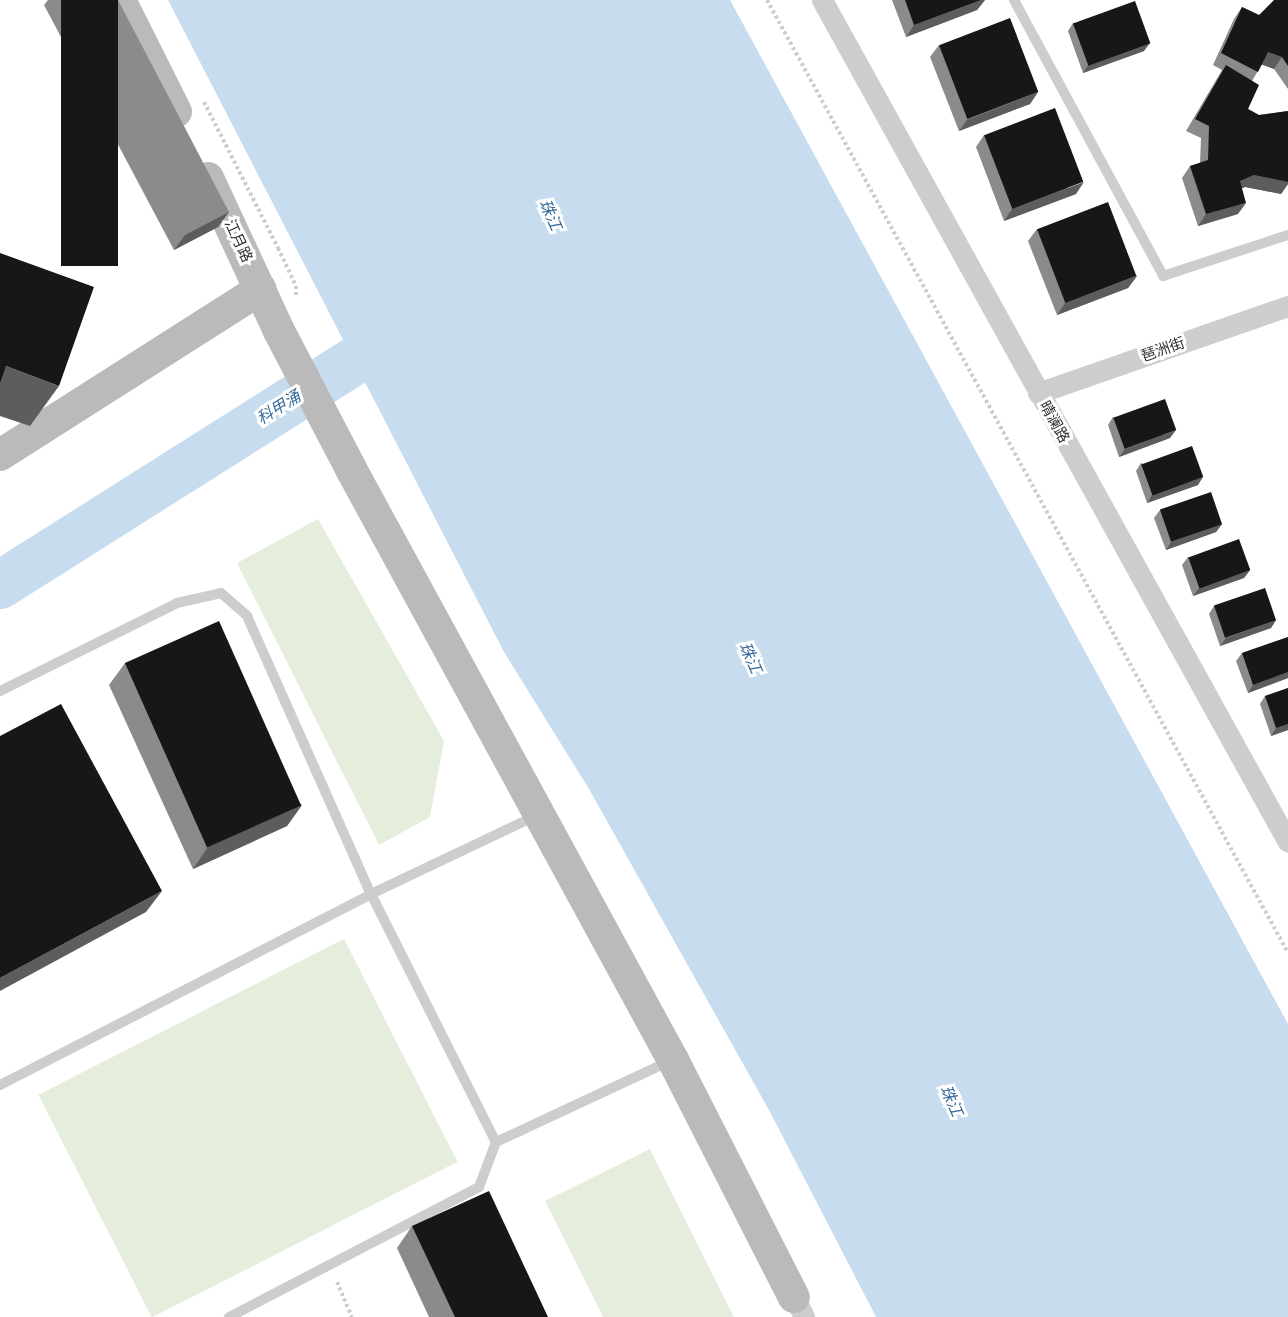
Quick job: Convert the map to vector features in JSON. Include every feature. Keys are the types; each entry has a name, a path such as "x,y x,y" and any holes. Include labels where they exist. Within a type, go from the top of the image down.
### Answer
{"street":[{"name":"江月路","path":"120,0 261,289 279,331 351,469 673,1060 799,1307"},
{"name":"晴澜路","path":"822,0 1288,842"},
{"path":"0,455 261,289"},
{"name":"琶洲街","path":"1038,393 1288,306"}],"lane":[{"path":"1014,0 1163,276 1288,235"},
{"path":"0,691 177,603 221,593 247,616 370,894 496,1142"},
{"path":"0,1085 370,894 540,814"},
{"path":"229,1317 479,1187 496,1142 673,1060"}],"path":[{"path":"767,0 1288,953"},
{"path":"329,1265 352,1317"}],"green space":[{"path":"318,519 444,741 430,817 379,845 237,563"},
{"path":"344,939 457,1162 152,1317 38,1095"},
{"path":"650,1149 734,1317 603,1317 545,1201"}],"water":[{"name":"珠江","path":"168,0 730,0 1288,1024 1288,1317 876,1317 770,1112 589,789 504,652"}],"building":[{"path":"61,0 118,0 118,266 61,266"},
{"path":"905,0 981,0 914,25"},
{"path":"1274,0 1288,0 1288,66 1282,57 1268,52 1258,72 1221,53 1242,7 1259,15"},
{"path":"1135,1 1150,43 1088,66 1073,24"},
{"path":"1010,18 1038,92 967,119 939,45"},
{"path":"1226,65 1259,85 1248,109 1259,115 1288,111 1288,182 1254,175 1240,181 1246,203 1206,214 1190,166 1208,160 1209,126 1195,119"},
{"path":"1055,108 1083,182 1012,209 984,135"},
{"path":"1108,202 1136,276 1065,303 1037,229"},
{"path":"0,253 94,287 59,386 6,366 0,383"},
{"path":"1165,399 1176,430 1125,449 1113,418"},
{"path":"1192,446 1203,477 1153,495 1141,464"},
{"path":"1211,492 1222,524 1171,542 1160,510"},
{"path":"1239,539 1250,570 1200,588 1188,557"},
{"path":"1265,588 1276,620 1225,638 1214,606"},
{"path":"219,621 301,806 207,847 125,663"},
{"path":"1288,637 1288,672 1253,685 1242,653"},
{"path":"1288,688 1288,724 1276,728 1265,696"},
{"path":"61,704 162,891 0,978 0,736"},
{"path":"489,1191 548,1317 455,1317 412,1226"}],"waterway":[{"name":"科甲涌","path":"0,585 409,326"}]}
